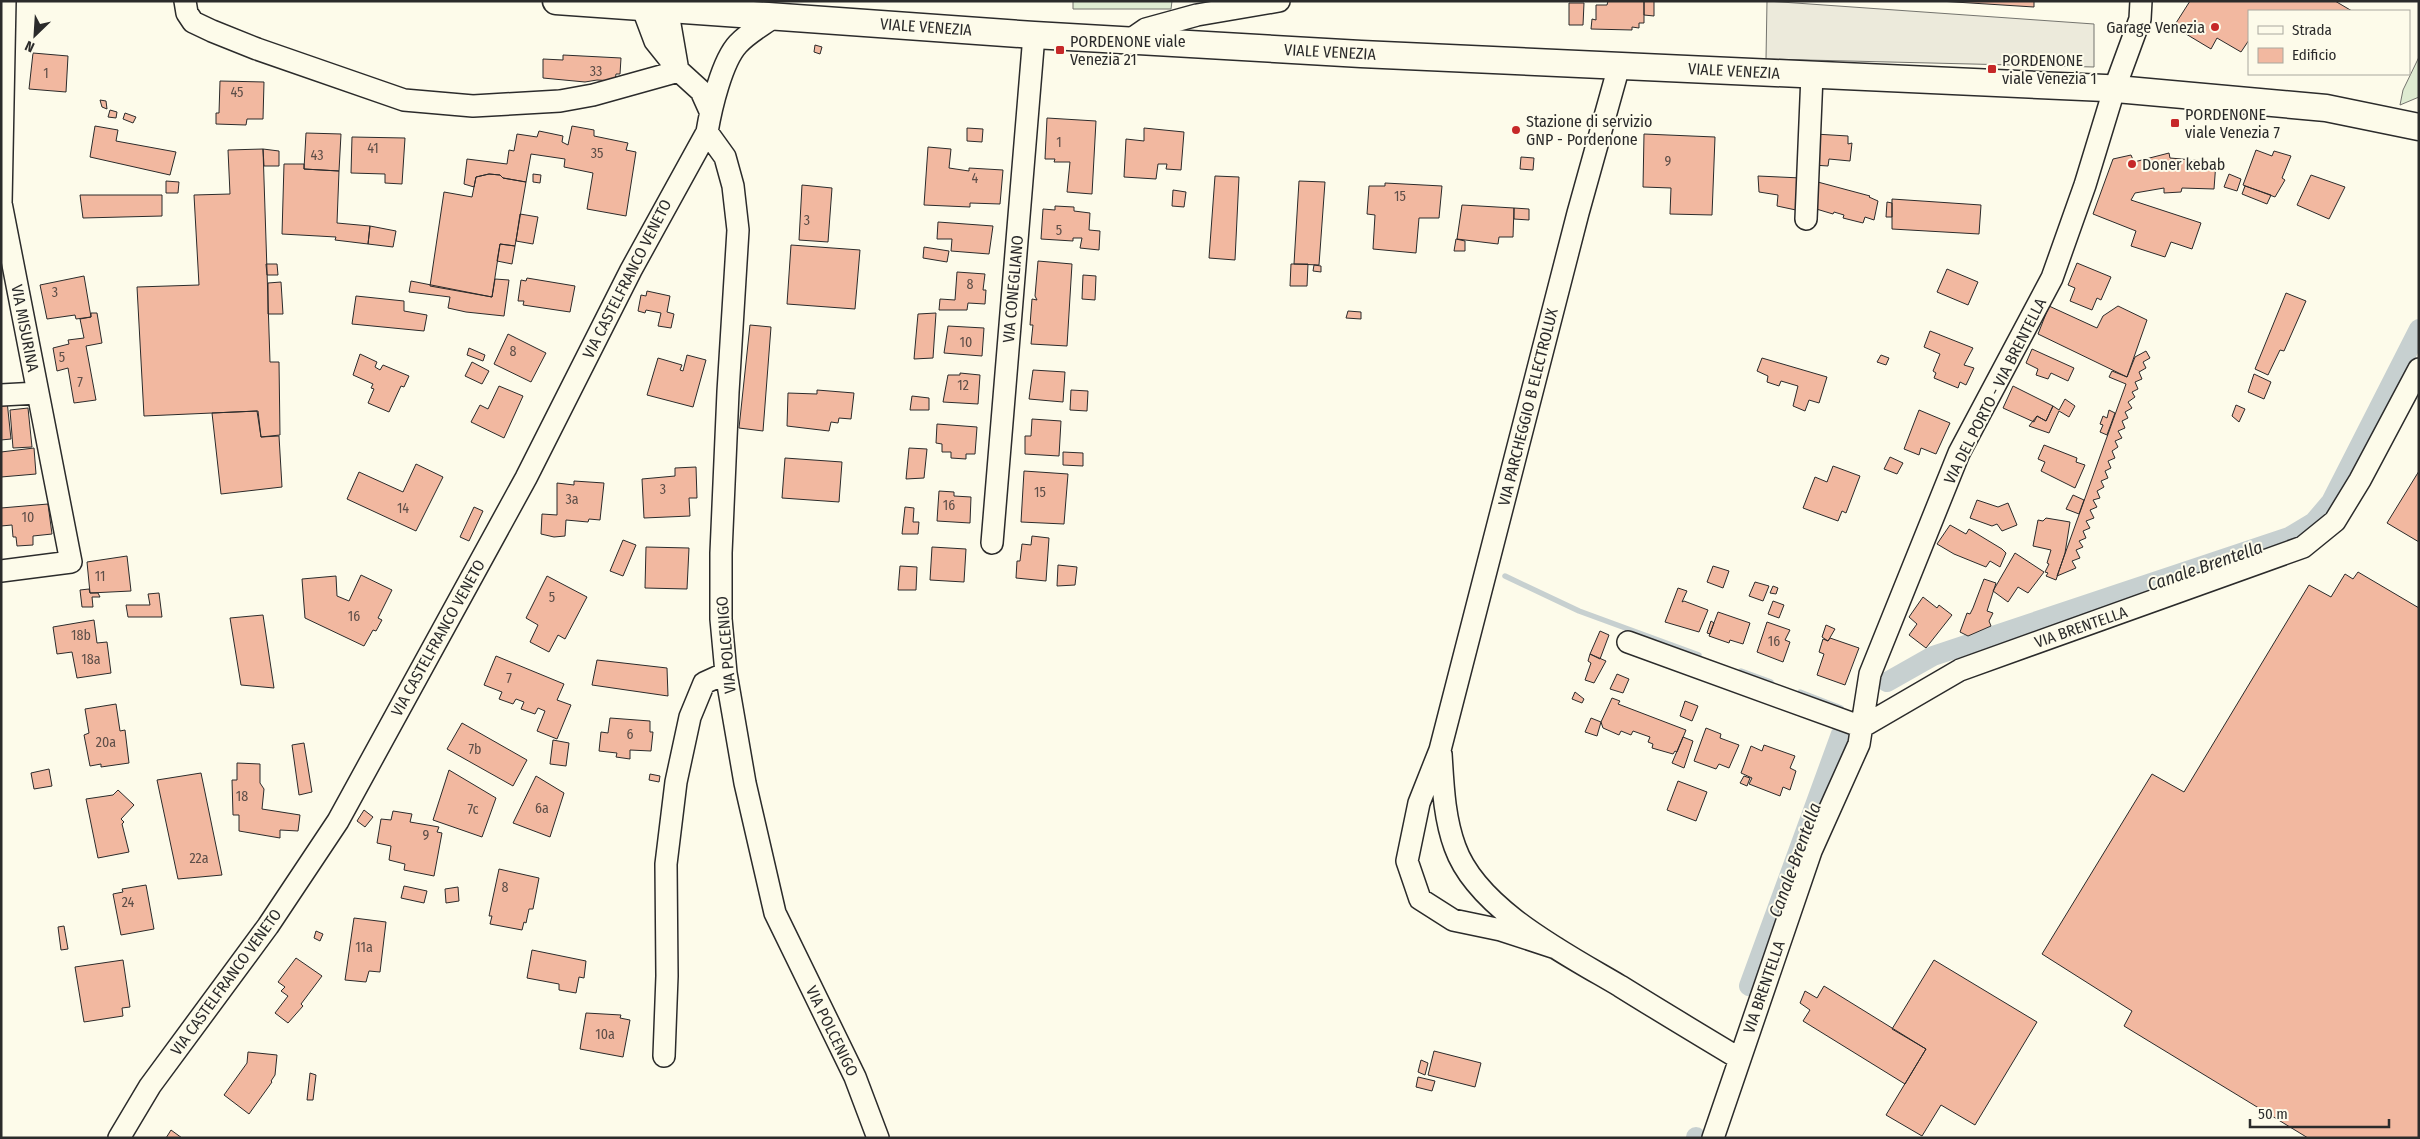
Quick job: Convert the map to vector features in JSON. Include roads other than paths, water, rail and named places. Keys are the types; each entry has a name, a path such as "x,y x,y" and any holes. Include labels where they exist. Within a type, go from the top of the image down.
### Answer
{"main road":[{"name":"VIALE VENEZIA","path":"556,1 667,5 775,16 1034,35 1619,66 2110,89 2326,108 2360,115 2417,116"}],"street":[{"name":"VIA MISURINA","path":"1,571 71,562 1,203 5,1"},
{"path":"185,1 187,13 193,22 212,31 276,56 404,100 473,106 560,101 593,95 678,70"},
{"path":"1130,40 1146,29 1197,15 1245,4 1279,1"},
{"name":"VIA DEL PORTO - VIA BRENTELLA","path":"1862,727 1866,689 1876,657 1959,454 2052,278 2085,185 2110,89 2140,19 2141,1"},
{"path":"641,4 655,41 678,70 701,91 710,111"},
{"path":"667,5 678,70"},
{"name":"VIA CASTELFRANCO VENETO","path":"119,1138 150,1086 268,926 338,821 526,478 631,270 707,132 710,111 724,69 737,44 775,16"},
{"name":"VIA CONEGLIANO","path":"992,543 1034,35"},
{"name":"VIA PARCHEGGIO B ELECTROLUX","path":"1556,948 1501,930 1453,920 1420,900 1407,862 1419,803 1440,750 1575,223 1619,66"},
{"path":"1806,219 1812,75"},
{"name":"VIA POLCENIGO","path":"707,132 725,157 733,186 738,230 721,553 721,619 726,674 747,792 775,913 855,1077 878,1138"},
{"name":"VIA BRENTELLA","path":"1713,1138 1811,851 1859,744 1862,727 1960,670 2303,547 2335,521 2360,480 2419,368"},
{"path":"1,395 38,393"},
{"path":"1628,642 1862,727"},
{"path":"664,1056 667,976 666,864 676,782 690,716 704,683 726,674"},
{"name":"VIA PARCHEGGIO B ELECTROLUX","path":"1440,750 1446,817 1455,849 1475,882 1507,914 1556,948 1740,1059"},
{"path":"1480,926 1488,916 1494,901"}],"waterway":[{"name":"Canale Brentella","path":"1887,682 1933,656 2289,537 2314,522 2331,502 2419,329"},
{"path":"1505,576 1579,611 1699,655"},
{"path":"1741,671 1771,682"},
{"path":"1800,692 1841,708"},
{"name":"Canale Brentella","path":"1749,986 1841,734"}],"place":[{"name":"Garage Venezia","path":"2215,27"},
{"name":"PORDENONE viale Venezia 21","path":"1060,50"},
{"name":"PORDENONE viale Venezia 1","path":"1992,69"},
{"name":"PORDENONE viale Venezia 7","path":"2175,123"},
{"name":"Stazione di servizio GNP - Pordenone","path":"1516,130"},
{"name":"Doner kebab","path":"2132,164"}]}
